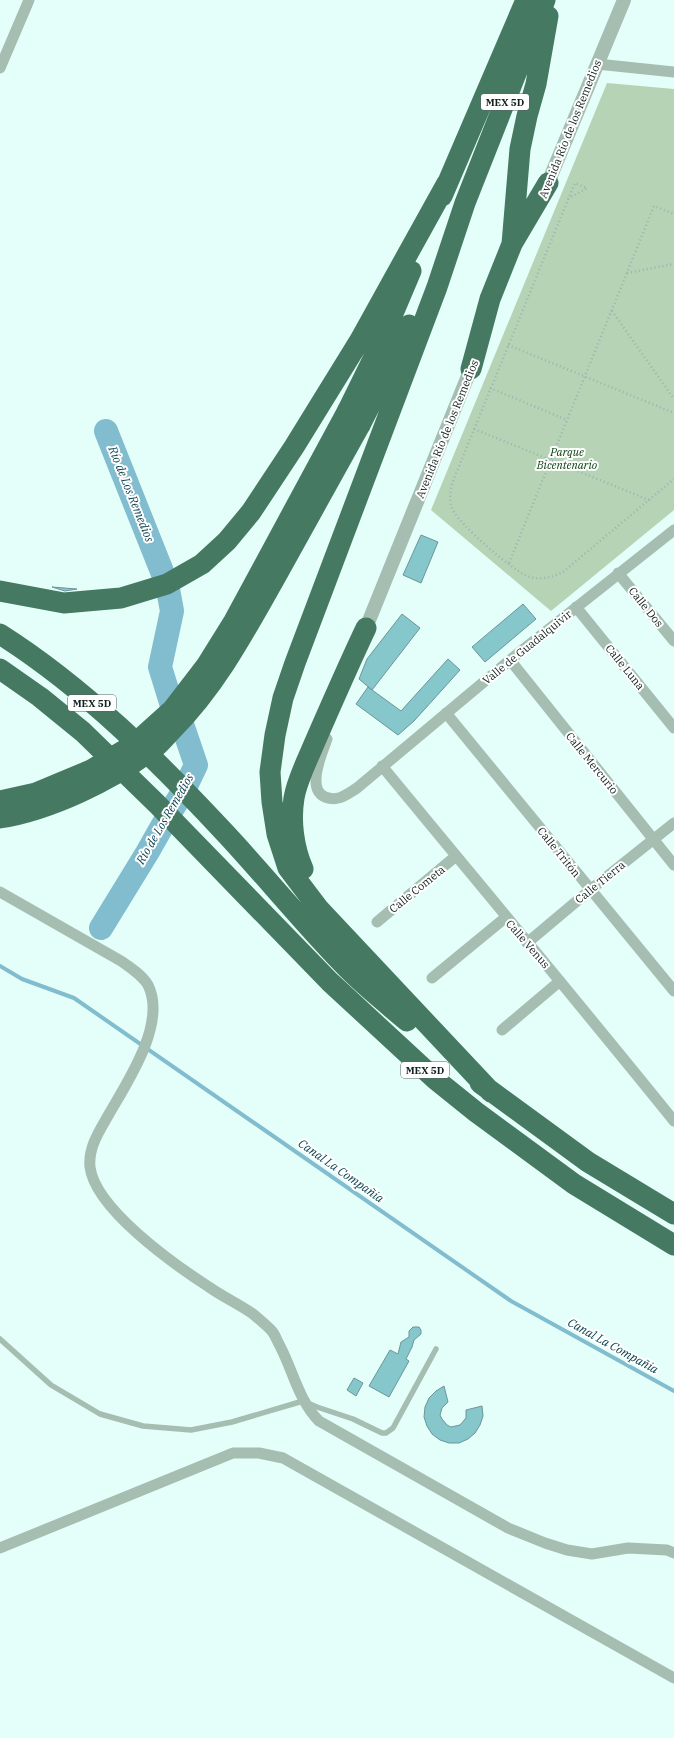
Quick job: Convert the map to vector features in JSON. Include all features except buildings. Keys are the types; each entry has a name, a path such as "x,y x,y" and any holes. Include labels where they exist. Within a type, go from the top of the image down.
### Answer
{"highway":[{"name":"MEX 5D","path":"447,183 526,0"},
{"name":"MEX 5D","path":"465,204 545,0"},
{"path":"512,244 520,149 536,84 550,0"},
{"path":"0,818 60,801 108,778 153,749 189,712 217,677 247,627 354,417 378,349 398,305 447,183"},
{"path":"0,591 64,602 121,598 167,584 202,564 227,540 251,512 294,447 360,340 447,183"},
{"path":"471,369 490,299 512,244 548,183"},
{"path":"0,801 36,793 92,770 133,745 173,709 206,666 354,417 390,366 465,204"},
{"path":"465,204 434,294 295,663 283,698 275,735 270,772 277,834 288,868 319,909 490,1092"},
{"path":"319,909 296,851 293,822 294,798 300,777 366,628"},
{"name":"MEX 5D","path":"0,634 55,673 100,709 176,782 226,834 345,966 430,1042 490,1092 588,1162 674,1214"},
{"name":"MEX 5D","path":"0,669 40,697 83,732 157,804 336,987 435,1079 476,1112 574,1184 674,1245"}],"street":[{"path":"0,68 29,0"},
{"name":"Avenida Río de los Remedios","path":"382,766 342,798 333,800 323,796 318,789 316,778 318,764 366,628 471,369 624,0"},
{"path":"597,64 674,72"},
{"name":"Valle de Guadalquivir","path":"382,766 510,660 674,530"},
{"name":"Calle Dos","path":"618,573 674,641"},
{"name":"Calle Luna","path":"576,607 674,728"},
{"name":"Calle Mercurio","path":"510,660 653,840 674,864"},
{"name":"Calle Tritón","path":"446,713 674,991"},
{"name":"Calle Venus","path":"382,766 505,918 560,981 674,1121"},
{"name":"Calle Tierra","path":"527,942 674,823"},
{"name":"Calle Cometa","path":"377,922 456,856"},
{"path":"0,892 121,961 139,974 148,985 154,1011 146,1044 99,1131 92,1148 90,1167 97,1188 120,1216 147,1241 209,1288 252,1314 272,1331 289,1364 303,1401 310,1412 319,1421 332,1430 508,1528 567,1550 592,1554 628,1548 667,1550 674,1553"},
{"path":"432,978 505,918"},
{"path":"502,1030 560,981"},
{"path":"0,1548 233,1453 259,1453 283,1458 674,1678"}],"lane":[{"path":"0,1339 51,1385 100,1414 143,1426 192,1430 232,1422 303,1401 353,1419 382,1433 386,1433 393,1428 436,1349"}],"path":[{"path":"568,199 579,191 587,188 575,183 568,199 451,487 450,500 452,508 461,522 520,572 532,577 547,578 563,572 674,479"},
{"path":"509,563 654,206 674,214"},
{"path":"627,273 674,264"},
{"path":"612,311 674,399"},
{"path":"508,345 674,413"},
{"path":"490,388 567,420"},
{"path":"474,429 649,500"}],"green space":[{"name":"Parque Bicentenario","path":"607,83 674,89 674,510 551,611 431,510"}],"waterway":[{"name":"Río de Los Remedios","path":"101,928 184,790 196,765 181,721 173,709 160,667 172,611 167,584 106,431"},
{"name":"Canal La Compañia","path":"0,966 22,979 74,998 511,1301 674,1391"}]}
